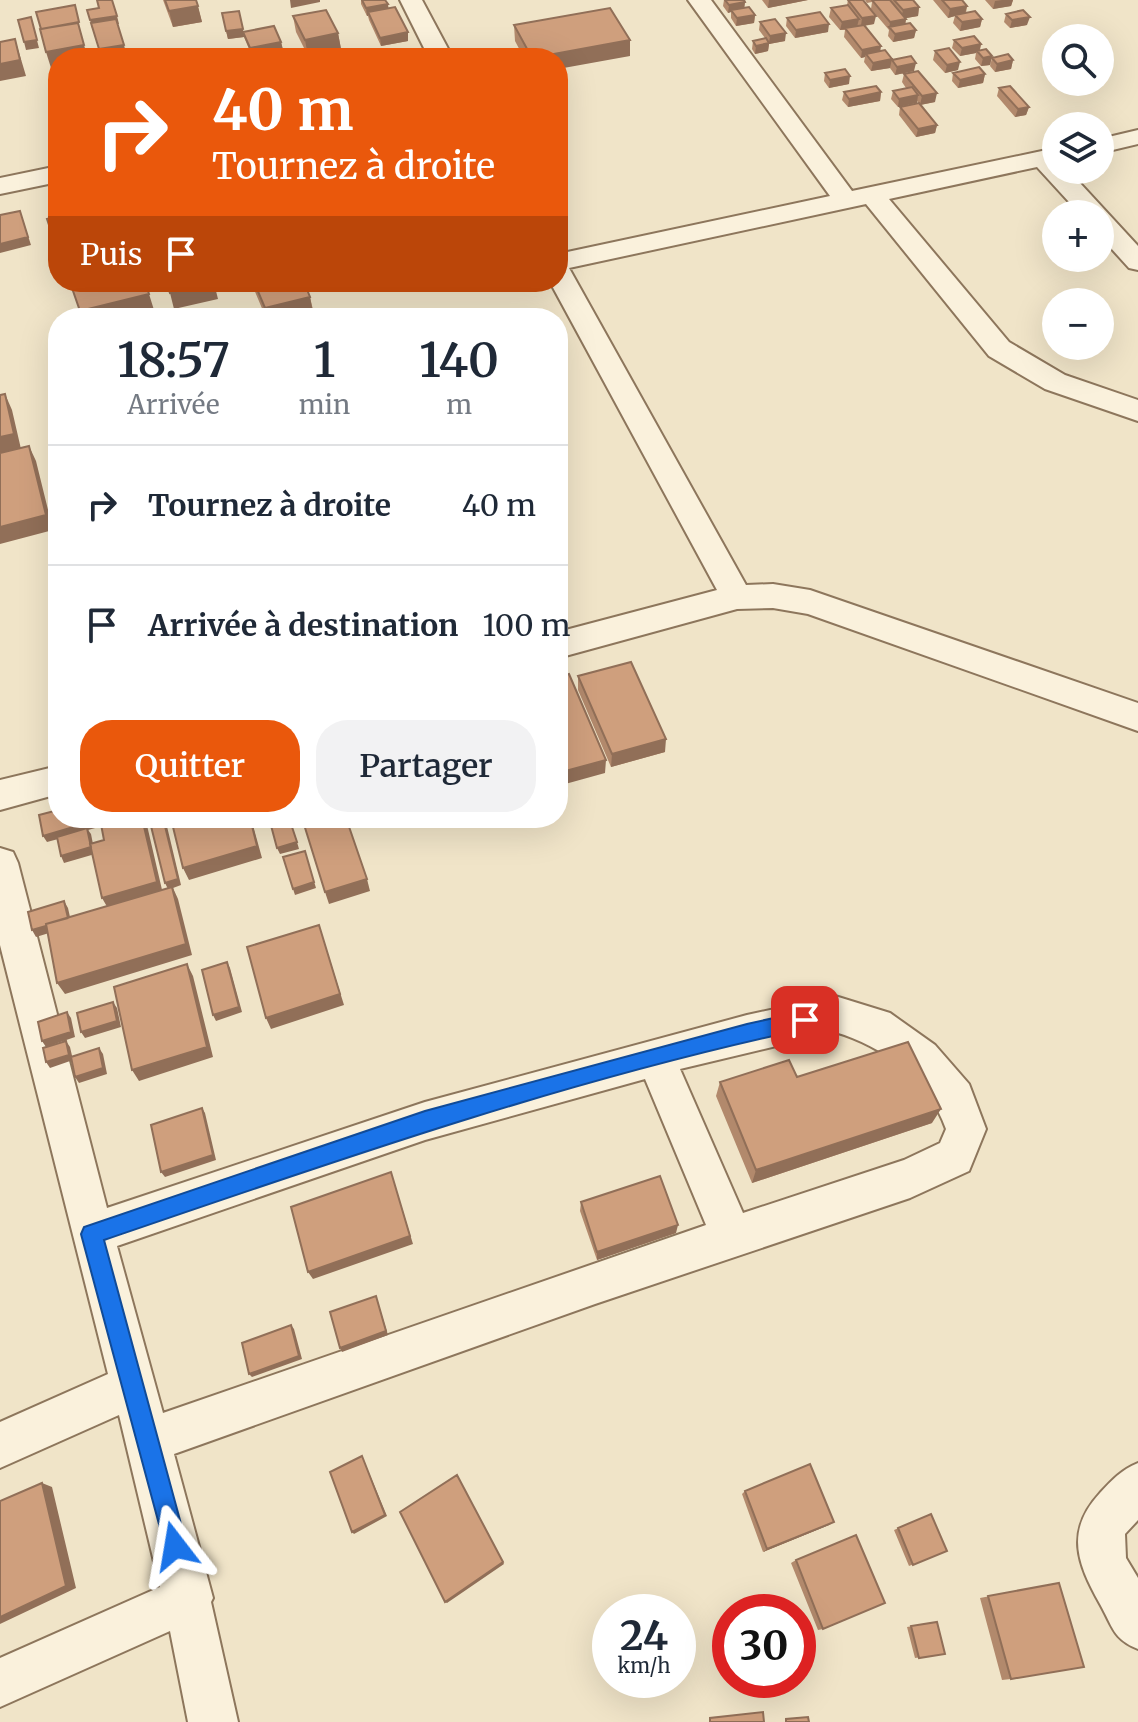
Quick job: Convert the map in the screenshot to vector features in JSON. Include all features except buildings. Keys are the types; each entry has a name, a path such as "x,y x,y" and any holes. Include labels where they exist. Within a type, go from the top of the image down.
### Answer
{"street":[{"path":"411,0 436,48"},
{"path":"699,0 859,197 999,349 1055,382 1138,411"},
{"path":"1114,143 1138,137"},
{"path":"568,260 1042,159"},
{"path":"0,186 48,176"},
{"path":"1071,184 1083,200"},
{"path":"1114,235 1138,262"},
{"path":"568,290 737,597"},
{"path":"568,642 737,597 773,596 810,602 1138,717"},
{"path":"0,795 48,783"},
{"path":"0,863 92,1234 135,1385 189,1598 213,1722"},
{"path":"92,1234 425,1121 747,1033 835,1014 876,1026 921,1058 955,1097 966,1129 955,1157 910,1178 149,1440"},
{"path":"656,1058 732,1237"},
{"path":"0,1445 135,1385"},
{"path":"1138,1486 1101,1526 1103,1563 1138,1625"},
{"path":"0,1683 189,1598"}],"route":[{"path":"175,1546 135,1385 92,1234 425,1121 805,1020"}]}
